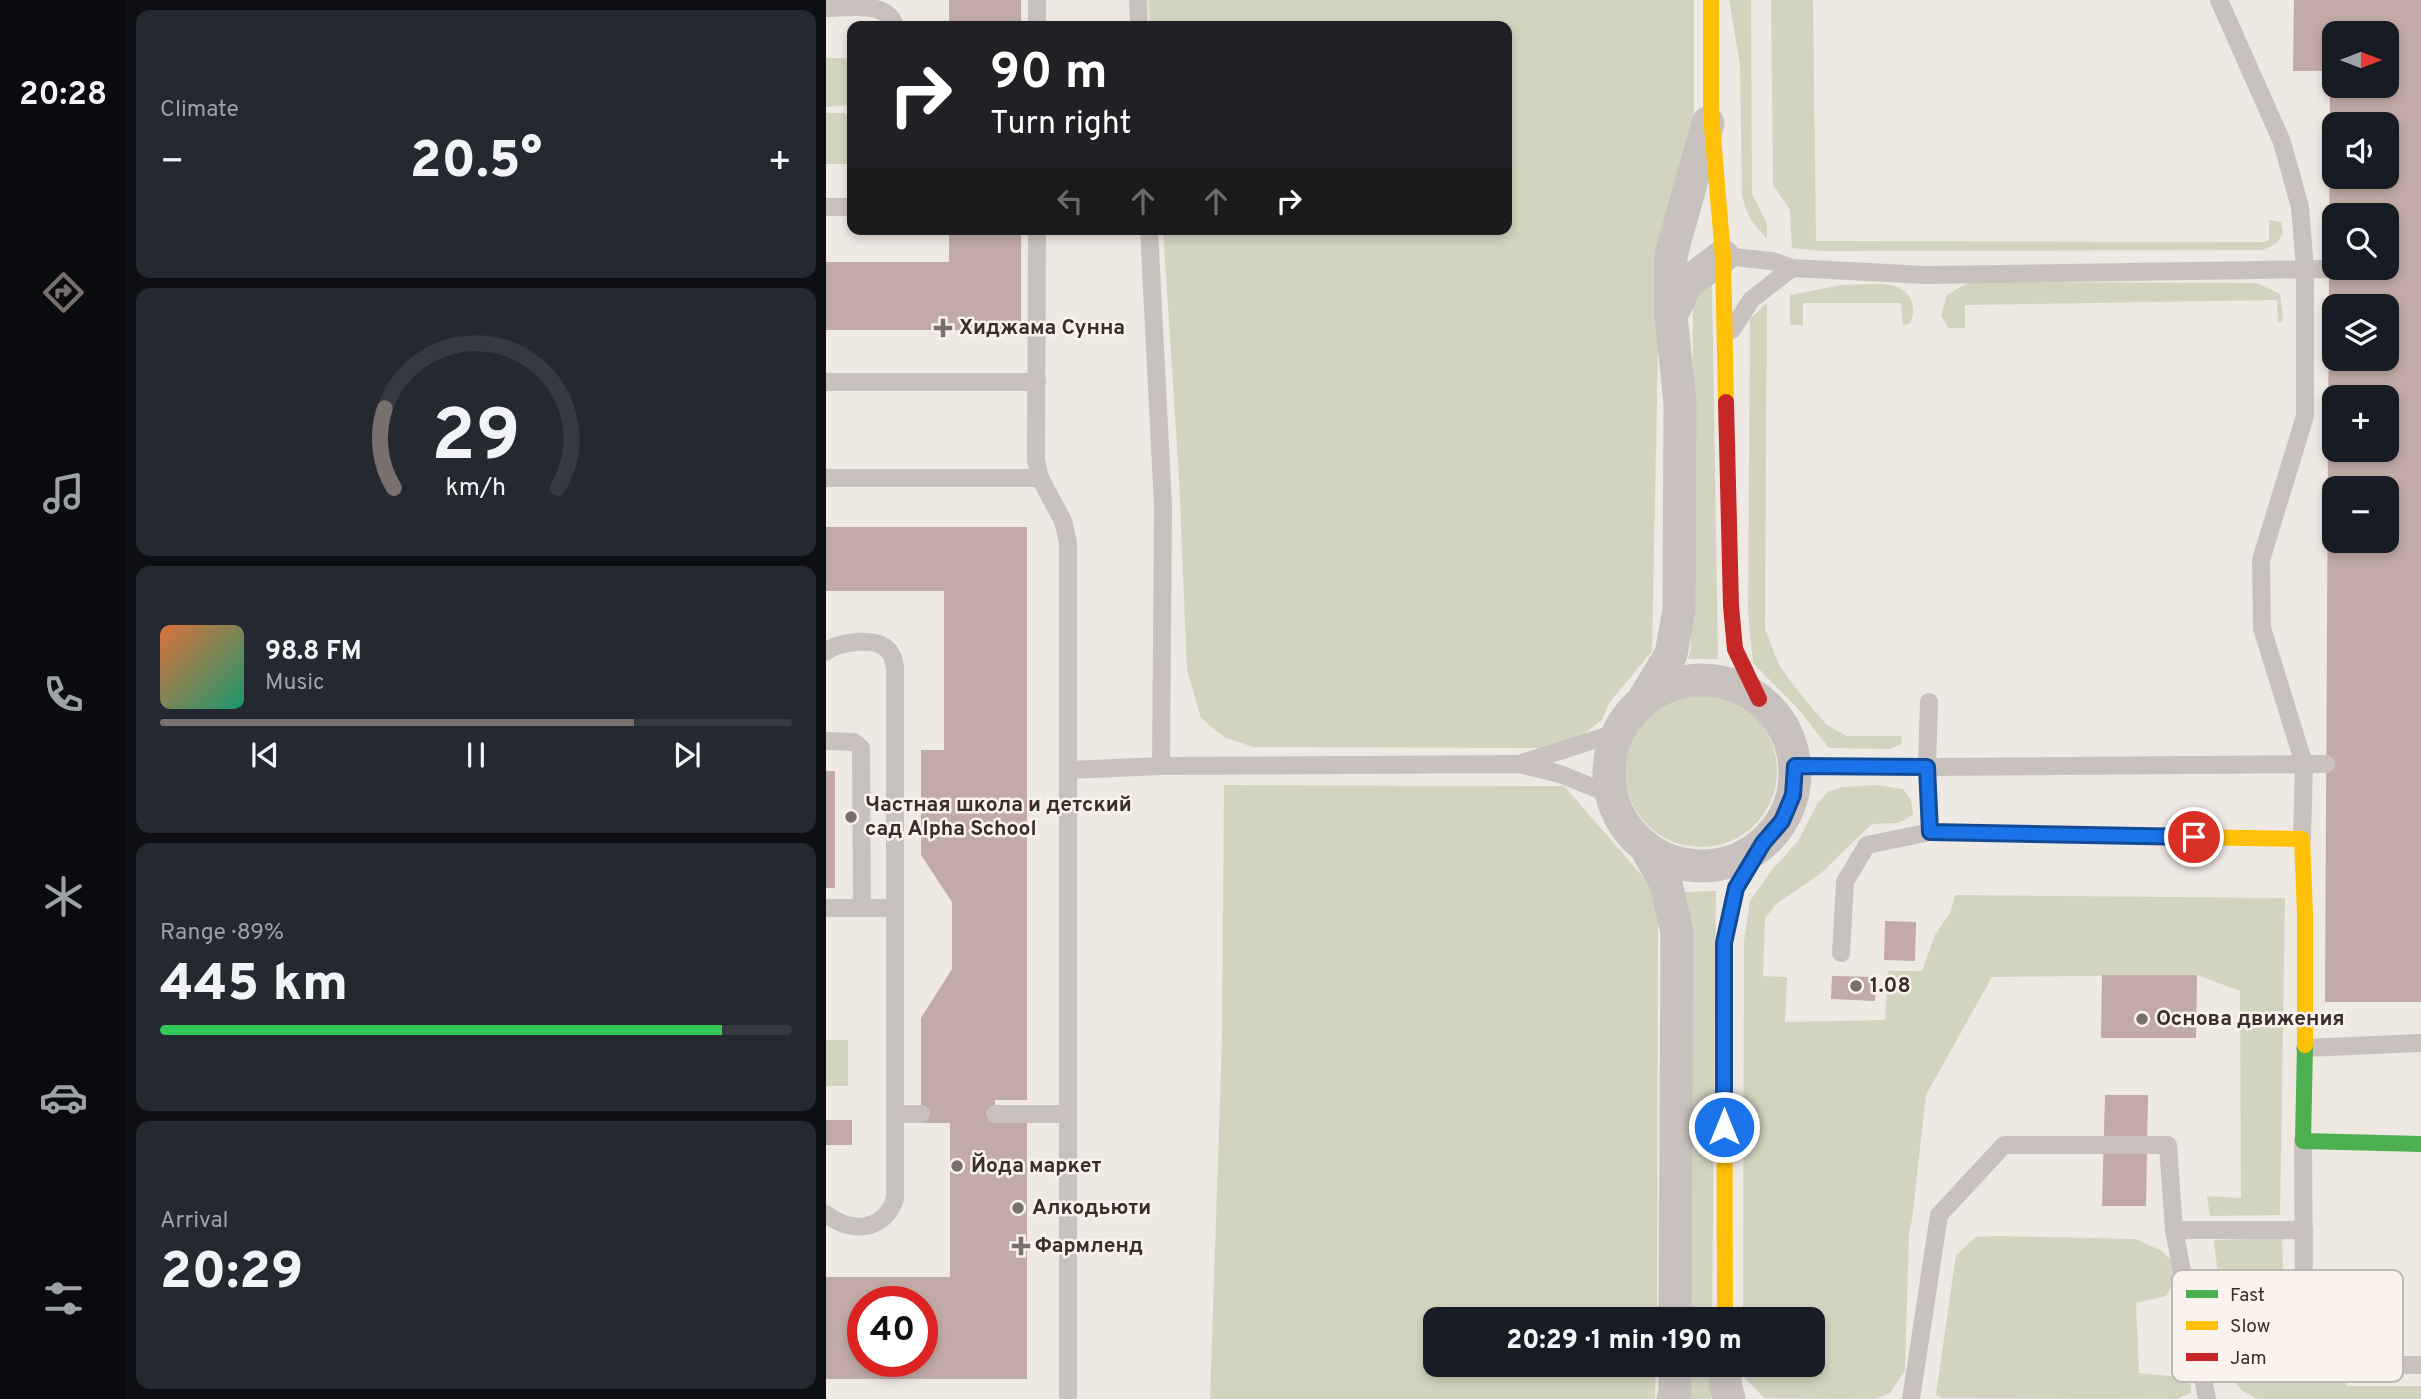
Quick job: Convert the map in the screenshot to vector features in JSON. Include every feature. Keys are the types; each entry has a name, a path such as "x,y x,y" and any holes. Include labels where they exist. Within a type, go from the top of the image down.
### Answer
{"street":[{"path":"1711,0 1711,113 1723,256 1731,606 1735,649 1759,699"},
{"path":"1642,702 1671,654 1679,610 1680,404 1671,315 1671,255 1711,113"},
{"path":"1671,315 1687,283 1723,256"},
{"path":"1675,1307 1677,933 1666,883 1645,846 1624,824 1612,795 1609,774 1612,752 1629,715 1642,702 1669,685 1700,679 1732,684 1759,699 1777,718 1790,740 1795,766 1790,804 1782,821 1763,843 1736,888 1724,943 1725,1307"},
{"path":"1795,766 1927,767 1930,832 2302,839 2305,1048 2303,1141 2421,1144"},
{"path":"1645,846 1673,861 1705,866 1736,860 1763,843"},
{"path":"1673,1399 1675,1377"},
{"path":"1725,1377 1729,1399"}],"lane":[{"path":"1037,0 1037,21"},
{"path":"1138,0 1139,21"},
{"path":"2219,0 2282,142 2300,207 2305,269 2305,416 2261,560 2262,628 2304,764 2302,839"},
{"path":"826,8 878,8 891,16 893,21"},
{"path":"826,207 847,207"},
{"path":"1037,235 1036,460 1040,478 1058,509 1068,542 1068,1399"},
{"path":"1149,235 1163,506 1161,766"},
{"path":"1723,256 1772,261 1792,268 1925,275 2322,269"},
{"path":"1724,343 1751,300 1792,268"},
{"path":"826,382 1037,382"},
{"path":"826,478 1040,478"},
{"path":"826,652 842,643 874,643 887,650 894,661 895,908 895,1199 891,1210 877,1223 865,1226 849,1226 826,1214"},
{"path":"1929,702 1927,767 2326,764"},
{"path":"1519,764 1619,732"},
{"path":"826,741 854,742 861,748 862,908"},
{"path":"1068,770 1161,766 1519,764 1560,774 1612,795"},
{"path":"1841,953 1845,882 1867,845 1930,832"},
{"path":"826,908 895,908"},
{"path":"2305,1048 2421,1043"},
{"path":"895,1114 921,1114"},
{"path":"995,1114 1068,1114"},
{"path":"2303,1141 2304,1270"},
{"path":"1911,1399 1939,1215 2004,1145 2168,1145 2174,1230 2182,1270"},
{"path":"2174,1230 2304,1230"},
{"path":"2403,1365 2421,1365"}],"green space":[{"path":"1148,0 1694,0 1694,153 1658,347 1652,651 1609,703 1602,720 1575,741 1562,748 1253,747 1224,737 1201,718 1187,670 1179,477 1163,235 1512,235 1512,21 1150,21"},
{"path":"1729,0 1751,0 1752,193 1767,224 1767,238 1750,218 1742,194 1740,65"},
{"path":"1771,0 1813,0 1816,241 2264,242 2269,240 2269,220 2281,222 2283,233 2277,243 2263,250 1821,251 1792,248 1790,210 1773,185"},
{"path":"826,58 847,58 847,105 826,107"},
{"path":"826,113 844,113 847,115 847,164 826,164"},
{"path":"1712,281 1718,659 1688,659 1691,647 1693,302"},
{"path":"1969,282 2257,283 2280,294 2283,320 2278,323 2277,300 1965,305 1965,328 1948,328 1941,315 1947,295"},
{"path":"1842,285 1895,286 1906,293 1913,308 1909,324 1903,325 1901,303 1803,303 1803,325 1790,325 1790,295"},
{"path":"1767,303 1765,629 1779,665 1827,725 1847,736 1902,736 1901,744 1890,749 1829,748 1799,710 1753,663 1748,611 1750,319"},
{"path":"1701,695 1730,700 1755,717 1772,742 1777,771 1772,800 1755,825 1730,842 1701,847 1672,842 1647,825 1630,800 1625,771 1630,742 1647,717 1672,700"},
{"path":"1224,785 1564,786 1652,887 1658,915 1657,1307 1423,1307 1423,1377 1656,1377 1655,1399 1210,1399 1222,1040"},
{"path":"1876,785 1903,789 1911,799 1913,815 1898,823 1872,824 1820,874 1776,904 1765,918 1763,976 1787,977 1785,1022 1885,1020 1888,971 1922,971 1935,935 1950,913 1955,895 2285,898 2280,1215 2210,1216 2207,1196 2241,1198 2240,991 2197,975 1992,977 1926,1095 1909,1233 1905,1370 1890,1393 1875,1399 1764,1398 1744,1377 1825,1377 1825,1307 1743,1307 1744,941 1750,901 1771,871 1798,841 1817,804 1828,792 1842,787"},
{"path":"1716,891 1712,1307 1690,1307 1684,892"},
{"path":"826,1040 848,1040 848,1086 826,1086"},
{"path":"1976,1237 2136,1239 2162,1251 2171,1260 2175,1270 2172,1270 2172,1286 2166,1296 2136,1303 2139,1373 2172,1376 2172,1382 2190,1382 2191,1393 2177,1399 1942,1398 1936,1395 1956,1255"},
{"path":"2282,1238 2283,1270 2217,1270 2214,1240"},
{"path":"1690,1377 1711,1377 1711,1399 1689,1399"},
{"path":"2235,1382 2347,1382 2347,1386 2421,1386 2421,1399 2257,1399 2241,1390"}],"building":[{"path":"949,0 1021,0 1021,21 949,21"},
{"path":"2294,0 2421,0 2421,1002 2325,1002 2327,553 2399,553 2399,476 2328,476 2328,462 2399,462 2399,385 2328,385 2328,371 2399,371 2399,294 2329,294 2329,280 2399,280 2399,203 2329,203 2329,189 2399,189 2399,112 2330,112 2330,98 2399,98 2399,21 2322,21 2322,71 2293,71"},
{"path":"949,235 1021,235 1021,330 826,330 826,262 949,262"},
{"path":"826,527 1027,527 1027,1100 995,1100 995,1123 1027,1123 1027,1379 826,1379 826,1277 950,1277 950,1123 921,1123 921,1018 952,969 952,902 921,855 921,750 944,750 944,591 826,591"},
{"path":"826,771 835,771 835,888 826,888"},
{"path":"1885,921 1916,922 1915,961 1884,960"},
{"path":"2102,975 2197,975 2196,1038 2101,1038"},
{"path":"1832,976 1876,977 1875,1001 1831,999"},
{"path":"2105,1095 2148,1095 2146,1206 2102,1206"},
{"path":"826,1120 852,1120 852,1145 826,1145"}],"traffic: fast":[{"path":"1795,766 1927,767 1930,832 2073,835"},
{"path":"2305,1045 2303,1141 2421,1144"}],"traffic: slow":[{"path":"1711,0 1711,113 1723,256 1726,402"},
{"path":"2073,835 2302,839 2305,1045"},
{"path":"1725,1307 1724,943 1736,888 1763,843"}],"traffic: jam":[{"path":"1726,402 1731,606 1735,649 1759,699"}],"place":[{"name":"Хиджама Сунна","path":"943,328"},
{"name":"Частная школа и детский сад Alpha School","path":"851,817"},
{"name":"1.08","path":"1856,986"},
{"name":"Основа движения","path":"2142,1019"},
{"name":"Йода маркет","path":"957,1166"},
{"name":"Алкодьюти","path":"1018,1208"},
{"name":"Фармленд","path":"1021,1246"}],"route":[{"path":"1724,1127 1724,943 1736,888 1763,843 1782,821 1793,795 1795,766 1927,767 1930,832 2194,837"}]}
